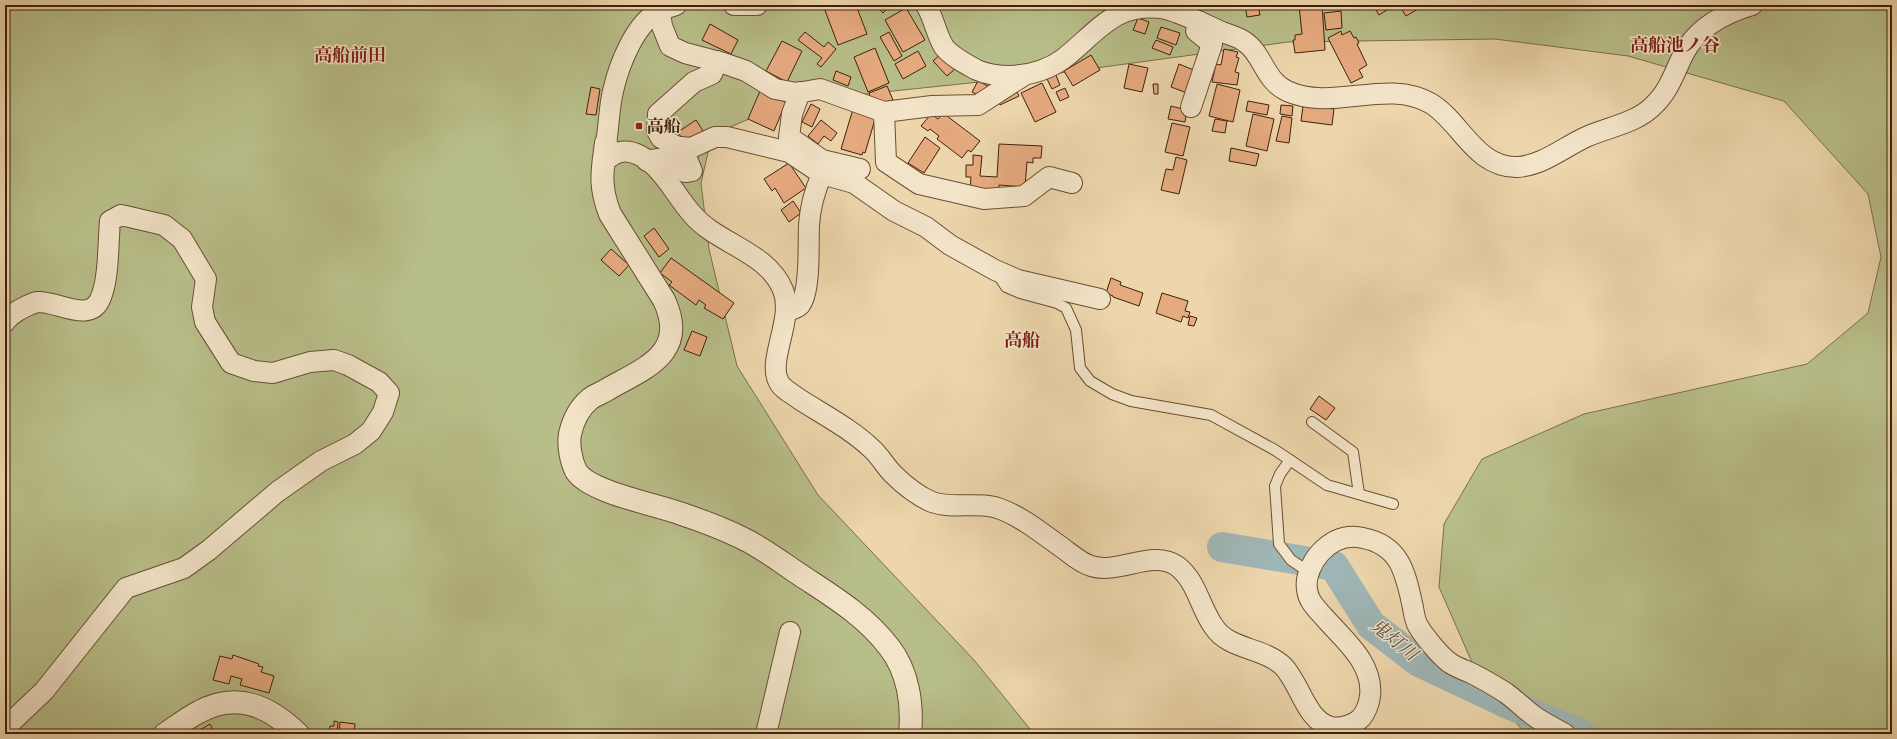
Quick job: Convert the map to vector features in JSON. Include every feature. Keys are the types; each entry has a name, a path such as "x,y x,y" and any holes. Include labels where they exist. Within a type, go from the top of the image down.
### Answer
{"street":[{"path":"734,5 757,5"},
{"path":"926,5 945,47 957,59 986,73 1001,76 1024,75 1041,71 1062,60 1089,34 1113,15 1132,9 1147,7 1165,9 1247,42 1275,84 1288,92 1330,99 1392,92 1413,96 1431,104 1482,154 1500,164 1517,167 1536,162 1585,138 1642,115 1654,106 1665,92 1685,51 1699,35 1712,22 1736,10 1752,5"},
{"path":"1089,34 1102,5"},
{"path":"665,7 662,26 670,46 685,53 717,61 746,71 775,89 800,92 820,89 884,112 932,106 978,105 1024,75"},
{"path":"665,7 648,20 638,32 624,56 613,91 611,147 601,179 604,199 610,214 670,311 671,336 667,347 657,361 590,399 578,412 569,439 571,457 576,470 584,480 597,487 679,513 742,538 770,554 852,608 890,647 906,680 912,718 910,734"},
{"path":"1191,107 1212,44 1196,31 1200,22"},
{"path":"717,61 712,74 694,82 658,114 657,131 661,138 682,148 691,148 715,137 727,136 789,152 822,174 854,183 894,211 926,227 950,245 994,270 1018,280 1100,299"},
{"path":"800,92 792,114 789,137 822,160 860,169"},
{"path":"884,112 886,162 919,184 984,199 1024,196 1049,177 1072,183"},
{"path":"611,147 639,155 647,161 668,179 694,217 760,261 774,275 782,287 786,301 786,311 776,368 780,384 795,396 844,427 874,450 893,474 916,493 932,502 951,506 981,505 1000,508 1026,523 1088,566 1104,568 1157,560 1174,564 1190,578 1214,629 1226,640 1270,656 1282,665 1294,679 1312,714 1322,724 1335,728 1348,726 1360,720 1367,708 1371,693 1369,675 1362,660 1312,604 1306,588 1309,572 1316,556 1329,544 1347,536 1360,537 1378,542 1393,552 1403,569 1416,624 1448,662 1483,679 1508,694 1535,717 1565,734"},
{"path":"647,161 663,157 675,160 685,172 692,171 682,148"},
{"path":"786,311 795,309 801,304 805,290 809,271 809,224 816,189 822,174"},
{"path":"5,322 9,316 29,304 40,302 83,311 92,309 101,299 104,288 110,221 121,215 164,225 182,239 206,279 202,308 205,322 231,363 254,371 273,373 310,362 334,360 348,364 379,382 389,393 383,412 371,431 355,444 321,461 277,492 209,550 184,568 126,588 44,692 11,724"},
{"path":"766,734 790,632"},
{"path":"165,734 199,712 222,703 242,703 261,707 282,718 298,734"}],"lane":[{"path":"994,270 1006,287 1020,293 1057,303 1066,308 1076,330 1080,368 1090,380 1112,394 1131,401 1211,415 1275,450 1327,485 1394,504"},
{"path":"1312,422 1353,452 1359,494"},
{"path":"1290,460 1280,474 1275,486 1279,544 1291,560 1309,572"}],"green space":[{"path":"5,5 1892,5 1892,734 1526,734 1482,685 1439,587 1444,524 1482,459 1584,414 1807,364 1868,313 1881,257 1868,194 1784,101 1628,56 1495,39 1288,42 1037,76 788,102 712,135 701,183 709,249 737,366 818,495 974,660 1034,734 5,734"}],"building":[{"path":"823,5 856,5 867,34 838,45"},
{"path":"880,5 891,5 883,13 878,7"},
{"path":"1245,5 1258,5 1260,15 1247,17"},
{"path":"1299,5 1322,5 1325,50 1295,53 1293,40 1295,40 1295,35 1302,34"},
{"path":"1373,5 1392,5 1393,6 1379,15"},
{"path":"1399,5 1415,5 1418,9 1406,16"},
{"path":"906,8 925,40 903,52 885,20"},
{"path":"1341,11 1342,28 1326,30 1324,13"},
{"path":"1138,18 1149,22 1145,34 1133,30"},
{"path":"710,24 738,40 731,54 702,40"},
{"path":"1161,27 1180,33 1176,45 1157,38"},
{"path":"1341,31 1342,35 1350,31 1354,38 1356,37 1359,43 1357,44 1367,65 1359,70 1363,77 1351,83 1328,38"},
{"path":"805,32 824,47 828,42 836,49 821,67 817,64 822,58 798,40"},
{"path":"889,32 902,56 894,61 880,37"},
{"path":"1156,40 1173,47 1170,55 1152,48"},
{"path":"782,41 802,51 787,82 766,71"},
{"path":"875,48 889,83 868,92 854,57"},
{"path":"1224,49 1238,52 1236,57 1239,58 1235,72 1239,73 1237,85 1212,82 1216,64 1221,65"},
{"path":"918,51 926,66 903,79 895,64"},
{"path":"941,54 955,69 947,76 933,61"},
{"path":"1091,55 1100,70 1073,86 1064,71"},
{"path":"1129,64 1148,68 1142,92 1124,88"},
{"path":"1179,64 1196,71 1187,93 1171,87"},
{"path":"836,71 851,77 848,86 833,80"},
{"path":"1055,73 1060,85 1052,89 1046,77"},
{"path":"978,81 988,86 982,97 972,92"},
{"path":"1042,83 1056,112 1035,122 1021,93"},
{"path":"1153,84 1158,84 1158,94 1154,94"},
{"path":"1217,84 1240,90 1233,122 1209,116"},
{"path":"887,86 893,100 879,105 872,102 869,93"},
{"path":"591,87 600,89 596,115 586,114"},
{"path":"1065,88 1069,97 1060,101 1056,92"},
{"path":"1016,90 1019,96 1000,105 998,99"},
{"path":"760,91 786,102 774,131 748,119"},
{"path":"1248,101 1269,105 1267,115 1246,111"},
{"path":"811,104 820,109 812,127 802,122"},
{"path":"1281,105 1293,106 1292,116 1280,114"},
{"path":"1171,106 1187,110 1185,122 1168,119"},
{"path":"1303,106 1334,109 1332,125 1301,121"},
{"path":"853,109 876,116 865,153 863,152 862,155 841,149"},
{"path":"943,113 980,141 971,152 968,150 962,158 937,139 939,136 930,129 928,131 921,126 931,114 938,119"},
{"path":"1253,114 1274,119 1267,151 1246,146"},
{"path":"1282,116 1292,118 1289,143 1276,141"},
{"path":"1215,119 1227,121 1225,133 1212,131"},
{"path":"696,120 703,131 688,140 687,138 683,140 678,132"},
{"path":"821,120 837,133 831,141 824,136 818,144 808,136"},
{"path":"1172,123 1190,127 1183,156 1165,152"},
{"path":"925,137 940,148 924,173 908,163"},
{"path":"999,144 1042,146 1041,158 1033,158 1033,163 1027,162 1025,187 999,185 999,193 970,191 971,177 966,177 966,165 973,165 973,155 982,156 980,176 997,177"},
{"path":"1231,148 1259,154 1256,166 1229,161"},
{"path":"1176,157 1187,160 1179,194 1161,190 1166,169 1173,170"},
{"path":"789,163 806,188 784,203 775,188 772,191 764,179"},
{"path":"793,201 801,213 789,222 781,210"},
{"path":"654,228 669,249 659,257 644,236"},
{"path":"611,249 629,265 619,276 601,260"},
{"path":"671,258 734,303 723,319 704,308 706,305 699,300 696,305 669,285 672,282 660,273"},
{"path":"1111,278 1121,282 1120,285 1143,293 1139,306 1106,293"},
{"path":"1162,293 1188,301 1185,311 1190,312 1188,318 1183,316 1181,322 1156,313"},
{"path":"1190,316 1197,318 1194,326 1188,325"},
{"path":"692,331 707,337 700,356 684,350"},
{"path":"1319,396 1335,408 1326,420 1310,409"},
{"path":"233,655 259,664 258,666 263,667 261,672 274,676 269,693 240,685 242,679 231,676 229,684 213,680 220,656 232,659"},
{"path":"334,721 338,722 337,734 329,734 330,726 334,726"},
{"path":"340,722 355,724 354,734 339,734"},
{"path":"210,724 215,734 193,734"}],"waterway":[{"name":"鬼灯川","path":"1222,547 1334,566 1371,625 1419,662 1508,704 1581,734"}],"place":[{"name":"高船","path":"639,126"}],"district":[{"name":"高船池ノ谷","path":"1675,45"},
{"name":"高船前田","path":"350,55"},
{"name":"高船","path":"1022,340"}]}
